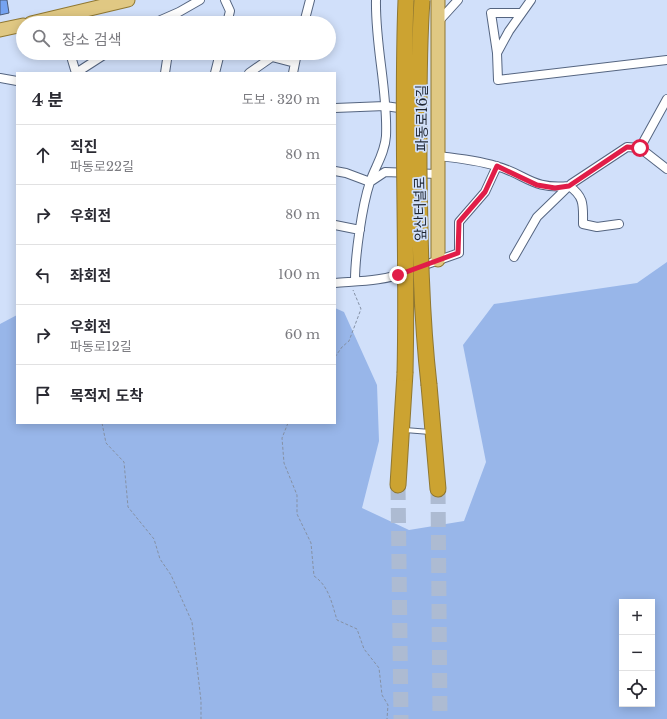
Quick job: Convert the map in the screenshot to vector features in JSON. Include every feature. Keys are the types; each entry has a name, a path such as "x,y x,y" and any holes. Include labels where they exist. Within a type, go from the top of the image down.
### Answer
{"highway":[{"name":"앞산터널로","path":"398,485 404,373 406,243 404,47 406,0"},
{"name":"앞산터널로","path":"422,0 419,84 422,316 438,490"}],"main road":[{"path":"74,16 128,0"},
{"name":"파동로16길","path":"438,0 438,117"},
{"path":"0,30 16,27"},
{"name":"파동로16길","path":"438,156 438,260"}],"street":[{"path":"170,16 200,0"},
{"path":"225,0 230,12 229,16"},
{"path":"306,16 310,0"},
{"path":"353,281 360,230 370,182 378,165 386,138 385,106 376,0"},
{"path":"438,23 458,0"},
{"path":"497,53 508,31 531,0"},
{"path":"521,13 491,12 497,53 498,80 667,60"},
{"path":"72,60 76,72"},
{"path":"78,72 96,60"},
{"path":"165,72 167,60"},
{"path":"215,72 218,60"},
{"path":"250,72 268,60"},
{"path":"284,60 295,63"},
{"path":"293,72 296,60"},
{"path":"0,78 16,81"},
{"path":"640,148 667,99"},
{"path":"336,108 394,106 438,117 437,174 385,172 370,182"},
{"path":"514,257 537,216 569,186 627,147 640,148 667,169"},
{"path":"438,156 497,166 537,185 555,188 569,186 579,193 583,205 583,224 597,227 619,224"},
{"path":"336,283 398,275 458,253 459,222 485,192 497,166"},
{"path":"336,171 346,173 370,182"},
{"path":"336,225 360,230"}],"lane":[{"path":"401,430 433,432"}],"path":[{"path":"336,356 349,340 361,309 353,281"},
{"path":"102,424 106,443 124,462 128,507 154,539 160,559 171,575 192,622 201,701 201,719"},
{"path":"288,424 282,438 284,463 297,495 297,514 311,543 314,576 321,580 326,587 337,620 357,629 364,649 379,668 382,695 388,704 387,719"}],"shaded area":[{"path":"667,262 667,719 0,719 0,324 16,316 16,424 336,424 336,308 344,312 377,385 379,441 362,508 409,530 464,521 486,462 463,345 494,304 637,283"}],"building":[{"path":"0,0 7,0 9,13 0,15"}],"tunnel":[{"path":"398,485 401,719"},
{"path":"438,489 440,719"}],"route":[{"path":"398,275 458,253 458,224 485,192 493,171 497,166 537,185 555,188 569,186 627,147 640,148"}]}
